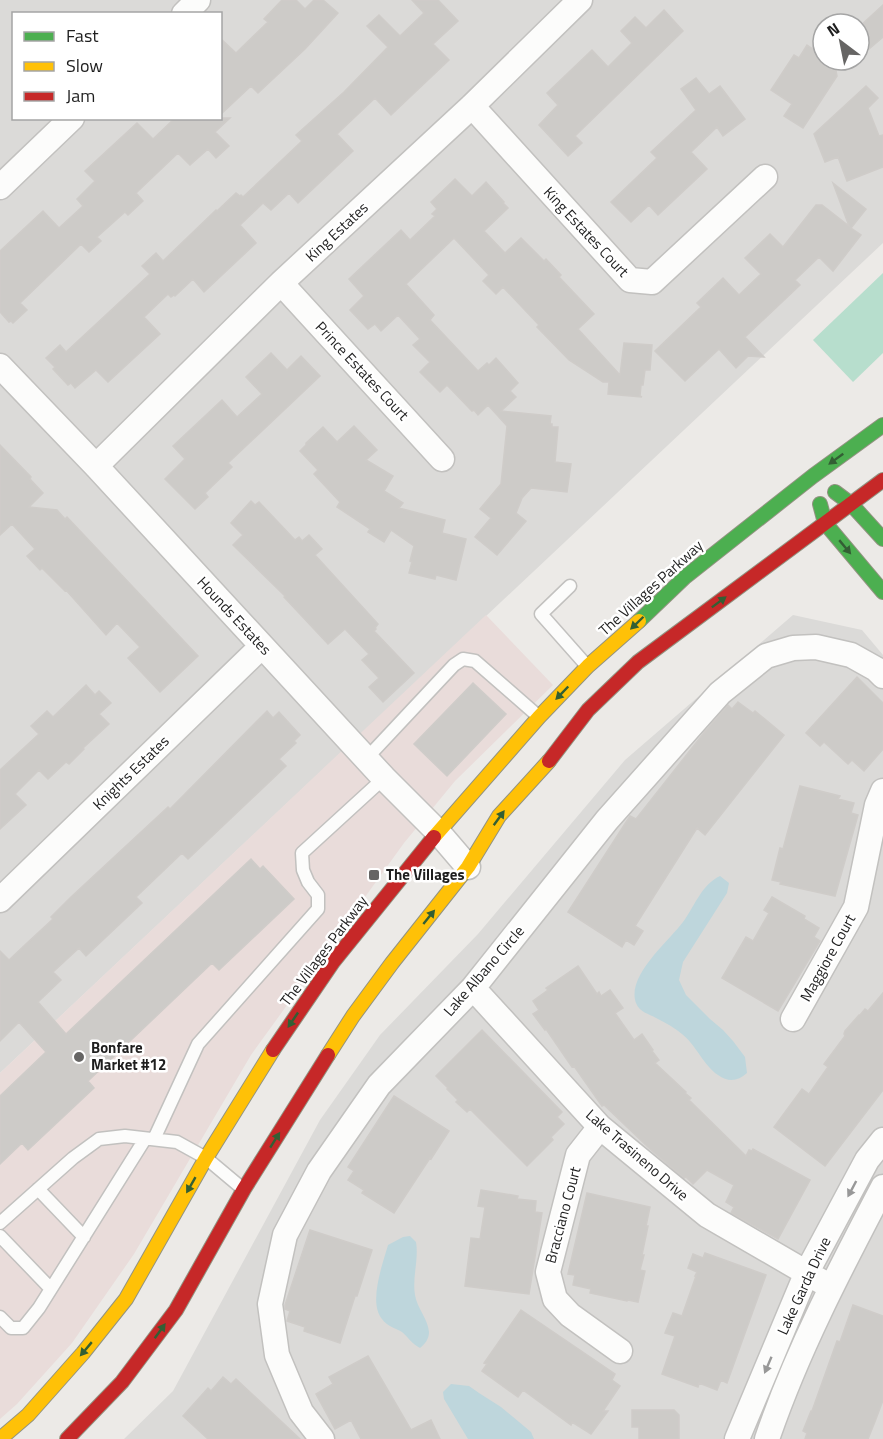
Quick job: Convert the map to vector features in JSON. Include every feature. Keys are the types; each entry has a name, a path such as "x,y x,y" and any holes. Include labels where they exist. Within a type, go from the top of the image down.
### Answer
{"street":[{"path":"186,12 198,0"},
{"name":"King Estates","path":"96,466 281,283 472,106 580,0"},
{"name":"King Estates Court","path":"472,106 630,280 652,282 765,177"},
{"path":"0,187 70,120"},
{"name":"Prince Estates Court","path":"281,283 442,459"},
{"name":"Hounds Estates","path":"0,366 96,466 366,759 438,832 468,867"},
{"name":"The Villages Parkway","path":"0,1439 28,1415 83,1353 126,1299 264,1062 333,962 438,832 539,717 588,666 685,577 883,424"},
{"path":"813,476 852,504 883,539"},
{"path":"813,476 825,523 883,592"},
{"path":"67,1439 123,1382 176,1310 244,1189 353,1016 468,867 499,816 547,764 588,710 638,662 883,480"},
{"name":"Knights Estates","path":"0,900 262,646"},
{"name":"Lake Albano Circle","path":"322,1439 300,1412 277,1355 270,1304 285,1235 319,1171 379,1085 473,988 608,820 720,693 766,656 793,648 816,647 851,655 876,669 883,676"},
{"name":"Maggiore Court","path":"793,1019 856,908 877,805 883,791"},
{"name":"Lake Trasineno Drive","path":"473,988 600,1127 707,1215 831,1287"},
{"name":"Bracciano Court","path":"600,1127 578,1155 548,1272 555,1299 570,1315 620,1351"},
{"name":"Lake Garda Drive","path":"737,1439 807,1272 867,1160 883,1140"},
{"name":"Lake Garda Drive","path":"767,1439 781,1398 831,1287 883,1187"}],"lane":[{"path":"570,586 541,614 588,666"},
{"path":"366,759 454,665 464,659 475,661 539,717"},
{"path":"0,1317 11,1328 23,1328 39,1308 150,1139 198,1044 318,909 318,895 308,882 303,870 302,853 384,778"},
{"path":"0,1223 73,1158 99,1139 125,1136 177,1142 207,1158 244,1189"},
{"path":"38,1189 84,1237"},
{"path":"0,1236 51,1289"}],"shaded area":[{"path":"0,0 883,0 883,243 0,1073"},
{"path":"486,615 553,685 455,781 404,843 251,1055 134,1254 72,1343 17,1404 0,1419 0,1073"},
{"path":"793,615 862,630 883,655 883,1439 124,1439 173,1391 320,1120 380,1035 478,934 625,760"}],"green space":[{"path":"883,273 883,353 853,382 813,340"}],"water":[{"path":"720,876 729,883 727,893 683,962 679,980 686,995 723,1030 745,1057 747,1073 733,1080 722,1078 713,1071 692,1044 679,1032 640,1009 636,1003 635,993 637,982 650,960 683,922 703,890"},
{"path":"410,1236 416,1242 417,1249 415,1295 429,1332 420,1348 402,1332 384,1321 378,1312 376,1303 380,1272 388,1245"},
{"path":"451,1384 469,1386 501,1407 531,1432 534,1439 468,1439 444,1399 443,1392"}],"building":[{"path":"282,0 296,0 305,9 314,0 323,0 338,13 305,49 258,93 251,86 222,113 222,40 236,53 268,22 264,19"},
{"path":"412,0 438,0 458,21 433,44 449,60 391,115 375,98 337,134 353,151 298,203 289,193 271,210 263,203 240,225 256,243 204,292 193,279 175,296 171,297 168,294 144,317 160,334 108,382 96,370 75,388 71,383 68,385 46,358 60,345 66,352 150,274 142,266 156,253 163,261 216,210 236,193 243,197 302,141 296,135 344,92 388,47 367,26 379,15 400,36 424,13"},
{"path":"883,5 883,37 871,47 871,16"},
{"path":"664,10 683,31 575,136 582,143 568,156 539,125 558,105 547,93 592,50 608,67 632,43 621,31 635,17 646,28"},
{"path":"807,45 811,48 811,72 836,72 837,76 803,128 784,116 792,104 771,90 794,55 799,58"},
{"path":"696,78 709,94 720,86 745,119 723,136 717,127 691,152 707,169 658,215 649,205 631,222 611,202 657,158 651,152 696,110 681,89"},
{"path":"866,86 878,98 868,108 879,136 883,135 883,167 847,181 838,157 825,162 814,134"},
{"path":"230,118 215,132 229,146 216,158 208,149 190,165 178,153 136,193 143,201 128,215 125,212 97,237 101,241 89,252 81,244 20,303 27,310 13,323 9,322 0,312 0,251 43,211 59,228 83,206 77,199 95,181 85,171 137,123 153,139 173,120"},
{"path":"455,179 472,196 486,182 504,202 508,208 484,231 505,253 521,238 544,261 546,259 561,275 559,277 594,314 578,329 620,375 624,343 652,345 650,370 645,370 643,385 641,385 640,396 642,397 608,394 609,382 603,382 569,360 503,287 496,294 483,281 489,275 454,238 406,284 434,315 430,320 478,371 496,358 518,383 510,391 516,397 501,411 551,416 550,424 552,427 558,427 555,462 571,464 567,492 531,488 522,498 516,513 526,521 497,555 475,537 491,518 480,509 501,484 507,426 488,405 478,415 447,385 440,392 420,372 430,362 413,345 420,339 398,315 381,331 375,324 368,329 350,310 364,296 349,279 401,230 410,240 435,216 432,214 437,209 431,202"},
{"path":"833,183 866,209 851,228 861,235 833,271 819,257 795,280 800,285 745,337 764,357 748,356 736,368 719,349 685,381 655,351 701,307 697,303 723,278 739,295 761,274 745,258 770,234 783,247 816,205 822,205 849,226"},
{"path":"271,353 287,370 301,356 320,376 228,463 232,467 205,493 208,497 195,509 165,479 185,459 173,446 222,400 237,417 262,394 246,377"},
{"path":"354,426 377,450 366,460 393,476 384,491 403,503 399,508 445,520 442,533 466,539 456,580 436,575 435,579 409,573 414,546 391,530 384,542 368,532 370,529 337,507 340,502 314,474 318,470 300,451 306,443 323,427 337,442"},
{"path":"0,445 43,493 29,507 57,510 65,519 67,517 198,656 160,692 128,658 140,647 117,623 106,635 66,590 42,568 40,570 27,556 35,549 12,524 0,535"},
{"path":"251,501 255,505 259,502 295,540 299,537 302,541 309,535 322,549 315,555 378,624 374,631 414,673 383,702 369,687 379,678 362,660 369,654 345,629 328,644 285,596 233,545 243,535 231,523"},
{"path":"857,677 883,703 883,749 864,771 852,760 848,764 824,742 820,746 806,733"},
{"path":"473,683 506,714 447,776 414,744"},
{"path":"86,685 95,695 99,691 111,703 99,714 109,724 69,764 66,762 48,779 39,770 15,794 26,805 0,829 0,770 39,734 31,726 47,711 53,717"},
{"path":"738,702 753,713 755,711 784,735 705,835 697,828 635,926 643,931 634,945 626,940 622,947 568,912 630,816 636,819 728,705 732,709"},
{"path":"267,711 273,718 279,712 300,735 294,741 296,743 279,759 286,766 188,859 182,853 136,897 142,903 86,956 79,948 53,972 61,980 38,1002 66,1034 251,859 260,869 263,866 294,899 219,970 212,963 88,1081 94,1088 28,1150 22,1143 0,1164 0,1096 46,1052 19,1022 0,1041 0,951 9,960 53,919 51,917 71,897 168,807 170,809"},
{"path":"800,786 840,796 838,799 854,803 851,813 858,815 835,896 780,884 781,882 772,880"},
{"path":"772,897 805,916 804,919 819,928 814,937 820,941 778,1011 722,978 746,937 753,941 769,913 764,910"},
{"path":"578,966 597,994 599,992 601,996 610,990 623,1008 615,1013 634,1040 642,1034 659,1060 655,1063 686,1092 691,1098 689,1100 746,1156 749,1150 753,1149 810,1180 778,1239 731,1213 734,1207 726,1202 734,1185 707,1170 693,1184 650,1149 604,1105 602,1106 533,1014 539,1010 533,1001 548,990 546,988"},
{"path":"883,993 883,1090 825,1166 774,1127 802,1089 809,1094 828,1067 824,1064 845,1036 845,1031 865,1009 868,1011"},
{"path":"482,1030 562,1112 557,1117 564,1124 551,1137 553,1140 527,1166 470,1109 467,1112 456,1102 458,1100 436,1076"},
{"path":"394,1096 449,1131 394,1213 362,1193 364,1190 348,1180 354,1171 348,1167"},
{"path":"481,1190 536,1201 535,1212 542,1213 529,1294 465,1286 471,1238 480,1239 485,1207 478,1206"},
{"path":"587,1193 650,1207 640,1270 645,1271 638,1302 590,1293 591,1289 573,1285 575,1275 568,1274"},
{"path":"310,1230 372,1250 340,1343 304,1331 305,1327 287,1321 290,1311 285,1309 285,1305"},
{"path":"705,1253 766,1275 727,1383 721,1380 717,1390 699,1383 698,1387 662,1374 675,1336 665,1333 673,1313 682,1316 697,1272 688,1268 693,1254 703,1258"},
{"path":"853,1305 883,1316 883,1400 868,1439 805,1439 807,1433 803,1431"},
{"path":"521,1310 615,1374 612,1380 620,1386 603,1411 608,1411 591,1434 572,1422 571,1425 523,1390 518,1397 482,1371 487,1364 484,1363"},
{"path":"368,1356 411,1430 431,1420 440,1439 361,1439 351,1420 335,1429 316,1394 333,1384 329,1377"},
{"path":"223,1377 231,1384 236,1379 300,1439 208,1439 183,1416 208,1388 211,1391"},
{"path":"632,1410 674,1410 679,1415 679,1439 639,1439 639,1427 632,1427"}],"traffic: fast":[{"path":"639,621 685,577 813,476 883,425"},
{"path":"835,492 851,504 883,539"},
{"path":"820,504 825,523 883,592"}],"traffic: slow":[{"path":"434,837 539,717 588,666 639,621"},
{"path":"328,1055 392,963 468,867 499,816 549,761"},
{"path":"0,1439 28,1415 83,1353 126,1299 206,1158 273,1050"}],"traffic: jam":[{"path":"549,761 588,710 638,662 883,480"},
{"path":"273,1050 333,962 434,837"},
{"path":"67,1439 122,1382 176,1310 244,1189 328,1055"}],"place":[{"name":"The Villages","path":"374,875"},
{"name":"Bonfare Market #12","path":"79,1057"}]}
